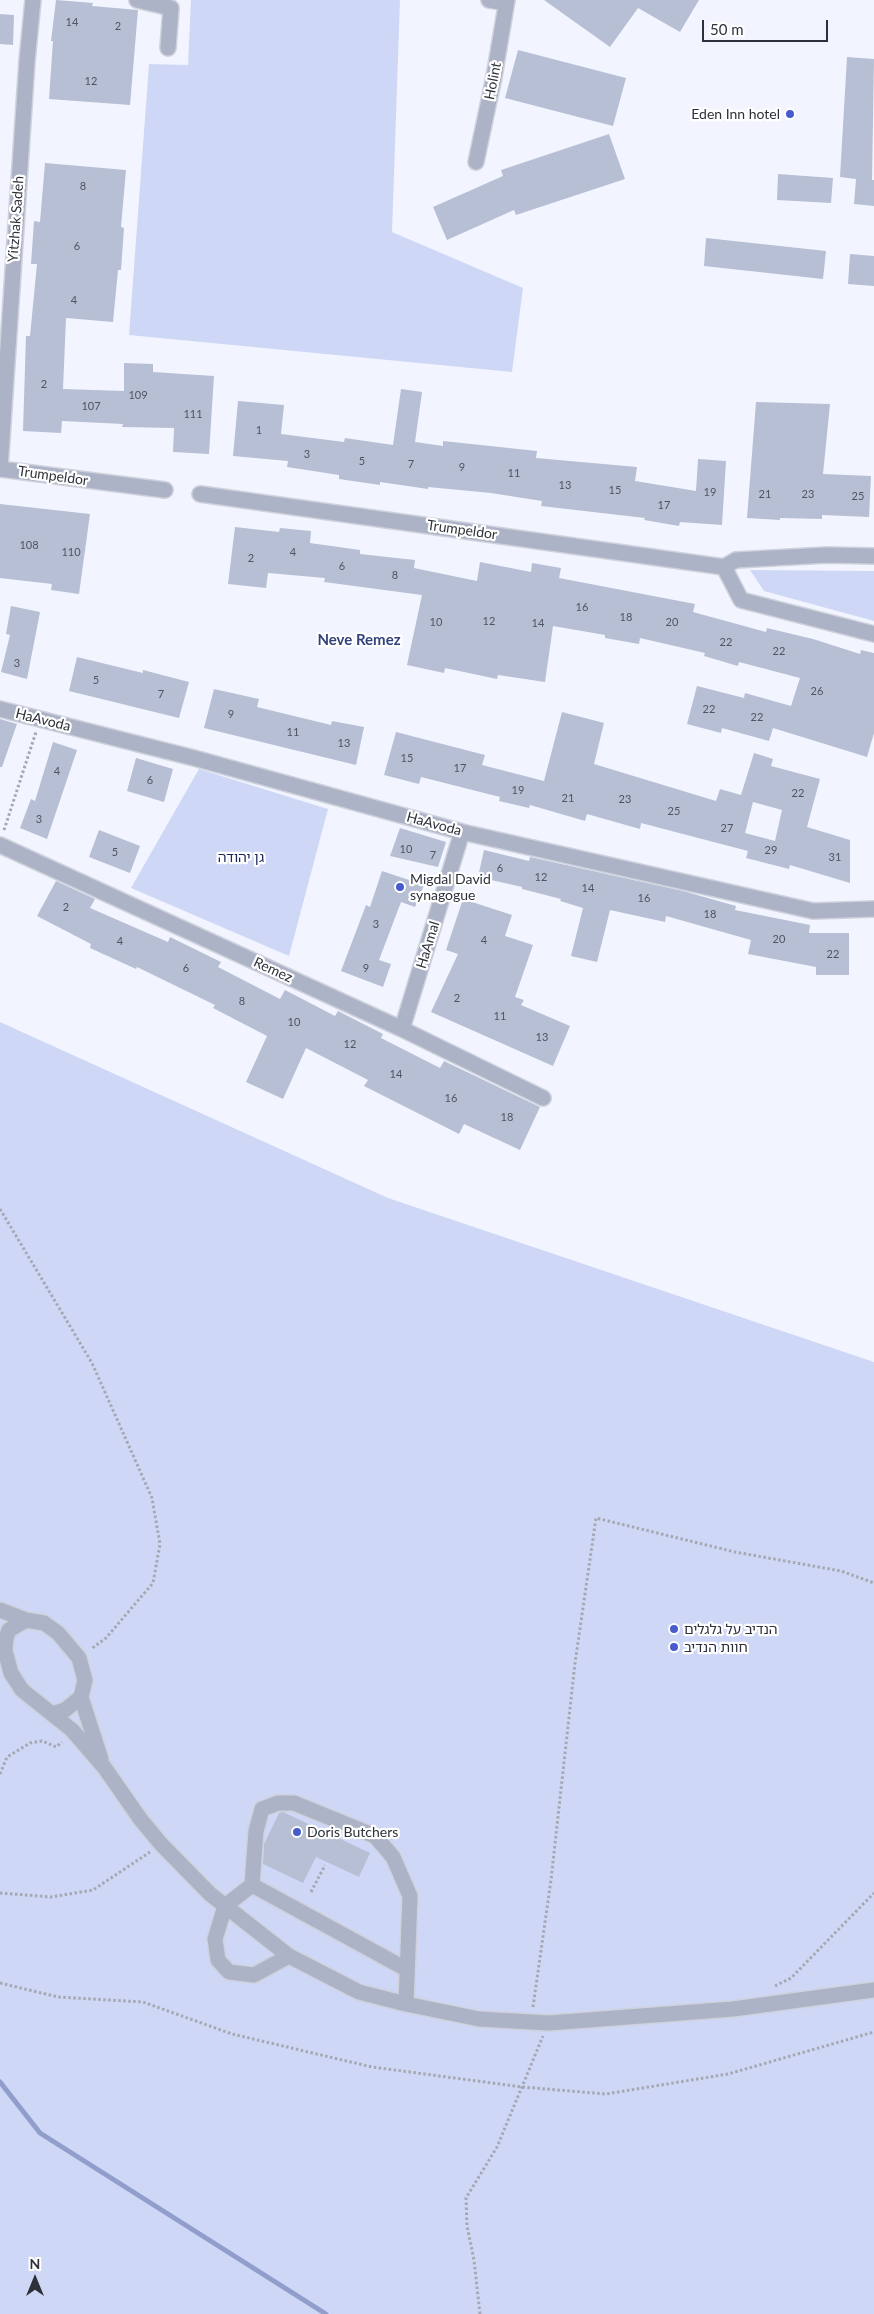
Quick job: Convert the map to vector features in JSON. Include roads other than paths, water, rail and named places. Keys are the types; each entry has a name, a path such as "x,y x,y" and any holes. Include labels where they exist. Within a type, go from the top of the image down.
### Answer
{"street":[{"name":"Yitzhak Sadeh","path":"0,468 5,328 33,0"},
{"path":"137,0 171,8 168,48"},
{"path":"489,0 506,2"},
{"name":"Holint","path":"476,162 494,77 506,2"},
{"name":"Trumpeldor","path":"0,468 165,490"},
{"name":"Trumpeldor","path":"200,494 724,566 736,560 827,555 874,556"},
{"path":"724,566 741,600 874,634"},
{"name":"HaAvoda","path":"0,709 194,758 462,832 813,911 874,909"},
{"name":"HaAmal","path":"402,1029 462,832"},
{"name":"Remez","path":"2,839 544,1098"},
{"path":"0,1610 26,1620 44,1624 58,1633 79,1658 85,1680 82,1697 104,1767"},
{"path":"26,1620 9,1630 3,1647 11,1673 22,1690 73,1731 104,1767 141,1820 161,1844 225,1906 289,1956 359,1992 478,2019 549,2023 733,2009 874,1990"},
{"path":"52,1714 71,1707 82,1697"},
{"path":"289,1956 272,1967 254,1975 229,1972 218,1960 215,1939 225,1906 252,1886 256,1832 262,1809 278,1803 294,1803 375,1836 393,1857 410,1896 406,2004"},
{"path":"252,1886 406,1970"}],"waterway":[{"path":"0,2082 40,2133 326,2314"}],"place":[{"name":"Eden Inn hotel","path":"790,114"},
{"name":"Migdal David synagogue","path":"400,887"},
{"name":"הנדיב על גלגלים","path":"674,1629"},
{"name":"חוות הנדיב","path":"674,1647"},
{"name":"Doris Butchers","path":"297,1832"}],"district":[{"name":"Neve Remez","path":"359,640"}],"park label":[{"name":"גן יהודה","path":"241,857"}]}
